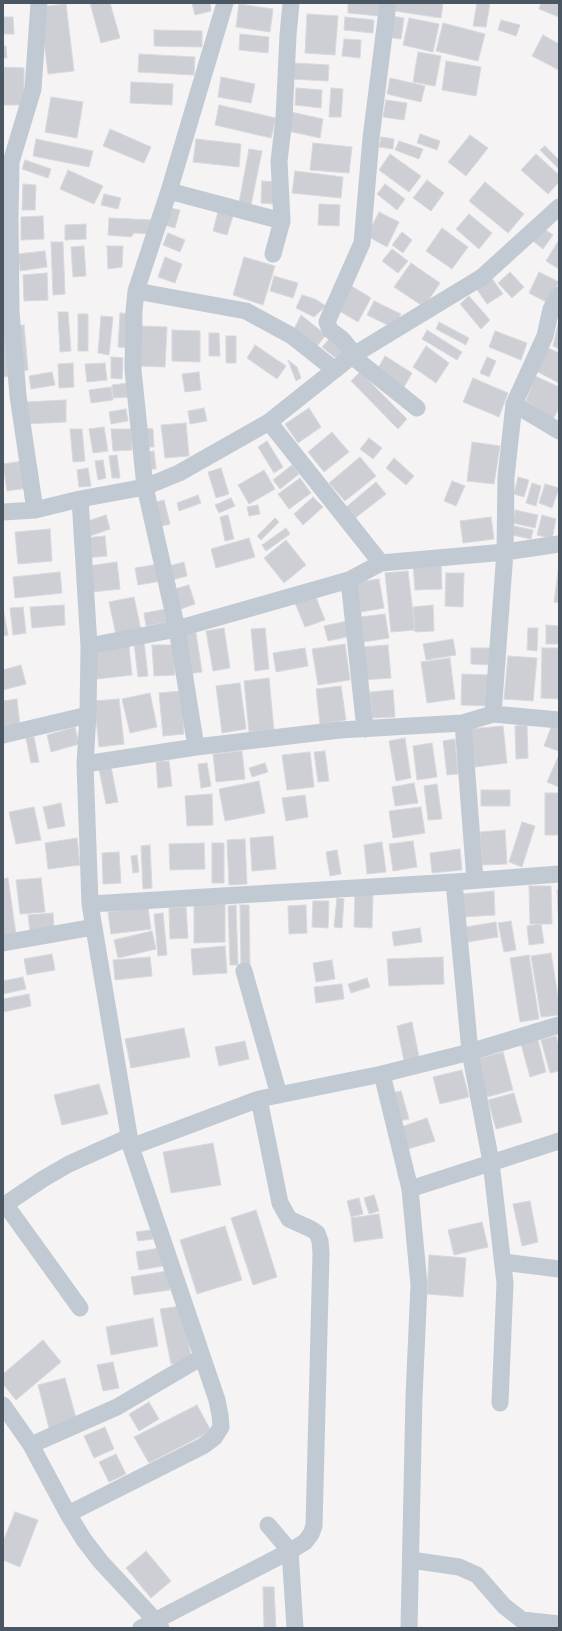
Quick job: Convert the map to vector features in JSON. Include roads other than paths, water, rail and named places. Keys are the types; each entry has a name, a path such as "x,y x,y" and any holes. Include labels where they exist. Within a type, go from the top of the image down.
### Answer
{"street":[{"path":"35,510 7,313 12,162 33,89 39,3"},
{"path":"196,747 177,629 145,487 133,370 134,311 136,291 169,191 225,3"},
{"path":"273,254 282,221 280,161 291,3"},
{"path":"388,3 371,138 362,243 327,322 330,330 342,339 352,351 352,356 417,408"},
{"path":"169,191 282,221"},
{"path":"3,512 35,510 80,499 145,487 179,473 269,422 352,356 482,277 559,207"},
{"path":"136,291 246,311 292,336 335,370"},
{"path":"493,714 505,552 506,478 514,404 545,336 556,305"},
{"path":"514,404 559,431"},
{"path":"269,422 381,563"},
{"path":"68,1514 203,1446 214,1438 221,1427 220,1414 202,1357 130,1142 90,904 85,764 88,715 89,646 80,499"},
{"path":"89,646 177,629 349,580 381,563 505,552 559,544"},
{"path":"349,580 364,728"},
{"path":"85,764 196,747 340,730 463,723 493,714 559,720"},
{"path":"3,736 88,715"},
{"path":"463,723 475,880"},
{"path":"90,904 454,882 559,874"},
{"path":"454,882 470,1052 491,1162 505,1283 500,1403"},
{"path":"3,943 94,928"},
{"path":"244,971 279,1095"},
{"path":"80,1308 4,1205 43,1178 69,1164 260,1099 382,1074 470,1052 559,1025"},
{"path":"382,1074 410,1190 419,1285 414,1397 409,1628"},
{"path":"3,1405 31,1445 68,1514 84,1540 152,1625 305,1542 311,1534 314,1526 321,1253 320,1241 317,1233 289,1219 280,1203 260,1099"},
{"path":"410,1190 491,1162 559,1141"},
{"path":"502,1262 559,1269"},
{"path":"31,1445 116,1407 202,1357"},
{"path":"268,1525 290,1551 295,1628"},
{"path":"411,1560 459,1567 477,1575 504,1606 522,1620 559,1624"}]}
